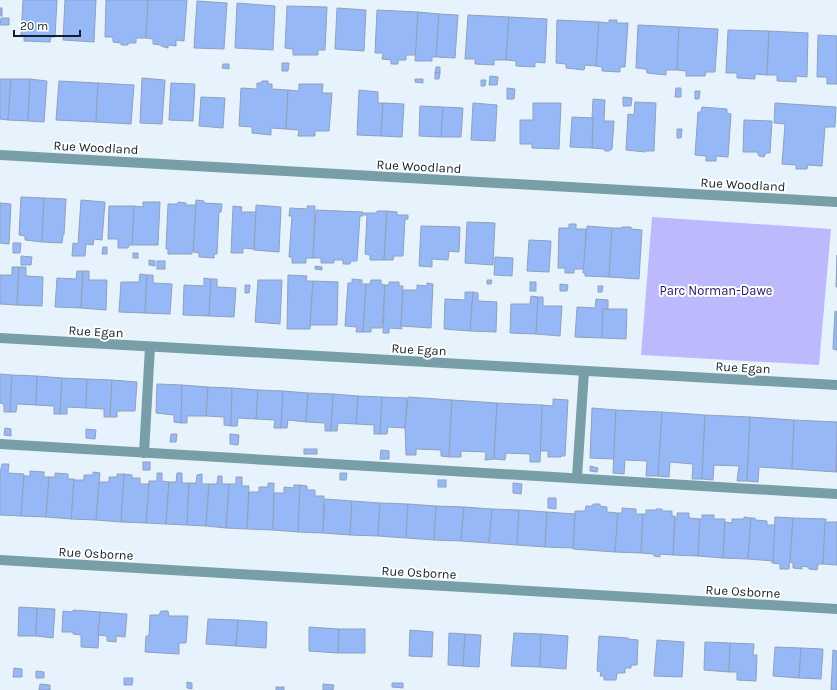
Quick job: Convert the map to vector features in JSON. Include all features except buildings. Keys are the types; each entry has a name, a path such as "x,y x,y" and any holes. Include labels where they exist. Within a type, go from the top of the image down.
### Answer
{"street":[{"name":"Rue Woodland","path":"0,155 837,202"},
{"name":"Rue Egan","path":"0,338 837,385"},
{"path":"144,453 150,347"},
{"path":"577,477 584,371"},
{"path":"0,444 577,477 837,494"},
{"name":"Rue Osborne","path":"0,560 837,609"}],"green space":[{"name":"Parc Norman-Dawe","path":"652,217 831,229 819,365 641,355"}]}
